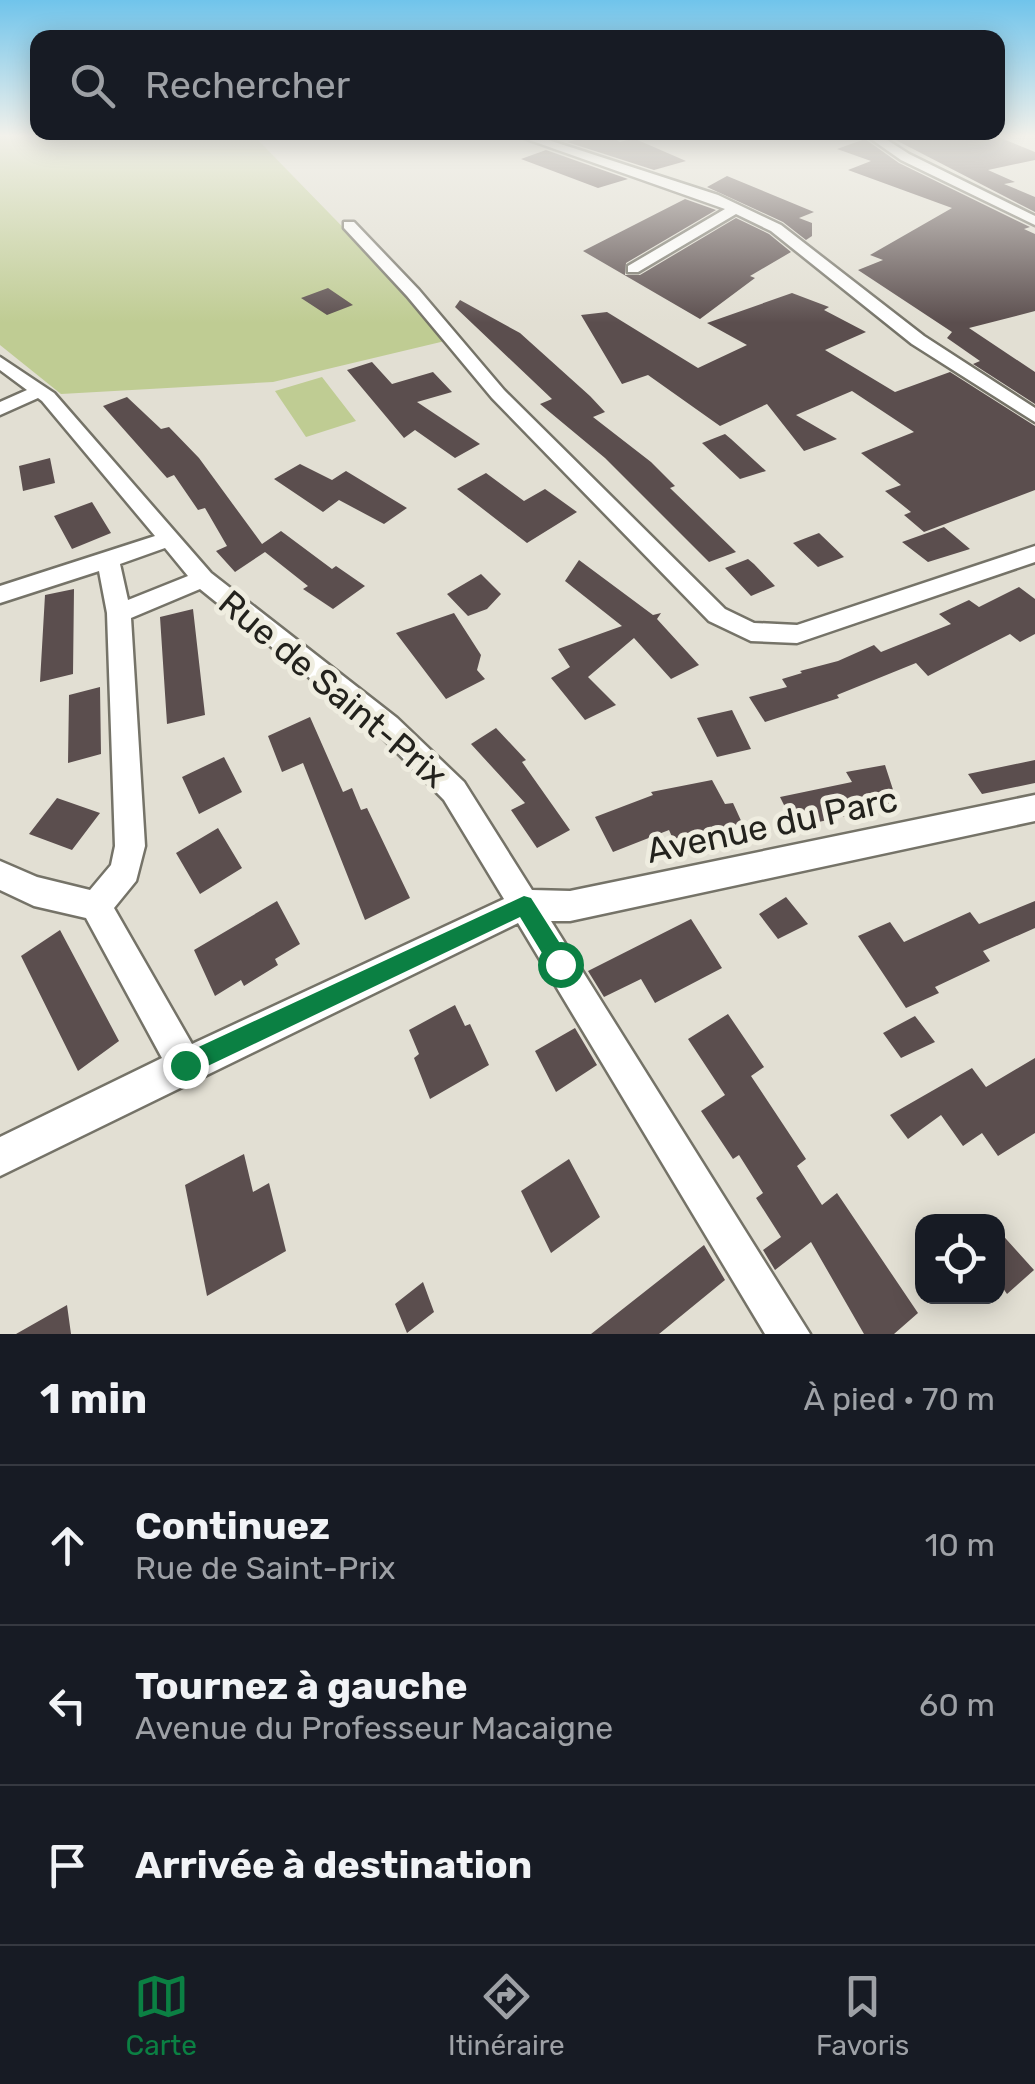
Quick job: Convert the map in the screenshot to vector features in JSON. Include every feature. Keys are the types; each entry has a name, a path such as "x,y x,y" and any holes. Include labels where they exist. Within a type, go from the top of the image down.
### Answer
{"street":[{"path":"713,198 776,228 918,340 1035,416"},
{"path":"990,198 1035,220"},
{"path":"632,269 734,209"},
{"path":"349,225 512,408 717,615 751,632 797,634 1035,554"},
{"name":"Rue de Saint-Prix","path":"0,362 71,421 203,579 388,726 454,791 789,1334"},
{"path":"0,409 39,391"},
{"path":"0,595 168,540"},
{"path":"96,906 125,871 130,846 119,613 108,561"},
{"path":"119,613 203,579"},
{"name":"Avenue du Parc","path":"524,905 570,906 1035,808"},
{"path":"0,875 34,891 96,906 185,1065"},
{"path":"0,1157 524,905"}],"green space":[{"path":"0,198 315,198 407,293 445,341 273,382 61,394 0,345"},
{"path":"322,377 356,421 306,437 275,391"}],"building":[{"path":"731,198 781,198 814,212 799,218 812,223 812,236 806,240 783,222"},
{"path":"925,198 971,198 1030,227 1024,229 1035,234 1035,311 969,328 1035,372 1035,404 973,364 980,361 947,338 952,332 858,270 883,260 870,255 952,208"},
{"path":"1008,198 1035,198 1035,212"},
{"path":"685,199 716,210 626,263 625,275 640,275 736,218 769,234 791,252 750,276 755,278 700,319 583,251"},
{"path":"328,288 353,305 327,315 301,298"},
{"path":"792,293 829,307 824,310 866,332 825,350 895,392 950,372 1035,426 1035,490 924,532 904,515 911,512 885,491 901,485 861,453 914,432 852,391 796,415 837,439 804,451 767,404 720,426 648,375 622,384 581,315 607,312 698,368 747,345 707,323"},
{"path":"460,300 520,333 590,396 605,412 593,417 651,462 675,486 670,488 736,552 709,562 605,458 540,404 552,399 455,307"},
{"path":"372,362 392,384 433,372 452,392 417,402 480,444 455,458 415,430 404,438 347,370"},
{"path":"127,397 161,429 169,427 199,458 262,544 281,531 332,569 336,566 365,586 333,609 303,589 308,586 265,552 235,572 216,551 227,546 205,508 198,510 174,475 167,478 103,406"},
{"path":"725,434 766,471 740,479 702,443"},
{"path":"50,458 55,483 23,491 19,466"},
{"path":"300,464 332,480 346,471 407,508 384,524 339,500 323,512 274,479"},
{"path":"486,473 524,501 545,489 577,512 527,543 457,489"},
{"path":"92,502 111,533 72,549 54,516"},
{"path":"944,527 970,549 928,562 902,542"},
{"path":"819,533 844,557 818,567 793,543"},
{"path":"748,559 775,586 751,596 725,568"},
{"path":"579,560 653,615 661,613 657,619 699,665 671,679 634,638 588,677 616,705 585,720 551,678 570,667 558,649 622,626 565,581"},
{"path":"481,574 501,594 487,609 468,616 447,594"},
{"path":"1019,587 1035,599 1035,634 1020,642 1010,634 928,676 916,663 837,695 839,698 765,722 749,697 787,687 782,679 800,671 838,661 874,645 881,652 951,624 939,614 969,600 979,607"},
{"path":"74,589 73,674 40,682 45,595"},
{"path":"193,609 205,715 167,724 160,617"},
{"path":"454,613 481,655 477,670 485,679 446,699 396,633"},
{"path":"100,687 101,754 68,763 69,695"},
{"path":"732,710 751,749 717,757 697,718"},
{"path":"310,717 343,792 352,788 361,810 367,808 410,898 365,920 303,763 282,772 268,736"},
{"path":"496,728 526,760 522,762 570,830 537,848 511,810 525,803 471,744"},
{"path":"224,757 242,792 199,814 182,777"},
{"path":"1035,760 1035,783 982,794 968,774"},
{"path":"885,765 898,805 795,827 780,797 852,782 846,772"},
{"path":"712,780 725,804 733,803 743,825 673,839 669,830 613,852 595,817 653,795 651,792"},
{"path":"57,798 100,813 72,850 29,834"},
{"path":"218,828 242,868 200,894 176,853"},
{"path":"786,897 808,924 778,939 759,914"},
{"path":"277,901 300,944 275,959 278,965 244,986 241,980 215,996 194,950"},
{"path":"1035,901 1035,928 983,951 990,961 935,987 939,993 906,1008 858,936 890,922 904,942 970,912 979,924"},
{"path":"691,919 722,968 655,1003 641,979 604,997 588,971"},
{"path":"60,930 119,1041 78,1071 21,956"},
{"path":"455,1005 465,1026 470,1024 489,1065 430,1099 414,1058 419,1054 409,1030"},
{"path":"728,1014 764,1067 751,1076 806,1159 797,1166 822,1205 837,1193 918,1313 894,1334 864,1334 811,1242 775,1270 763,1250 781,1237 756,1198 763,1193 739,1155 733,1159 701,1111 725,1095 688,1039"},
{"path":"915,1016 935,1042 901,1058 883,1033"},
{"path":"575,1028 597,1065 556,1092 535,1051"},
{"path":"1035,1058 1035,1133 998,1156 982,1133 963,1146 941,1115 908,1139 890,1115 972,1068 986,1087"},
{"path":"244,1154 253,1192 269,1183 286,1251 207,1296 185,1185"},
{"path":"569,1159 600,1217 551,1253 521,1191"},
{"path":"1005,1238 1034,1270 1007,1294 1005,1291"},
{"path":"704,1245 725,1280 659,1334 591,1334"},
{"path":"423,1282 434,1312 407,1333 395,1304"},
{"path":"67,1305 71,1334 16,1334"}],"route":[{"path":"185,1065 524,905 560,964"}]}
